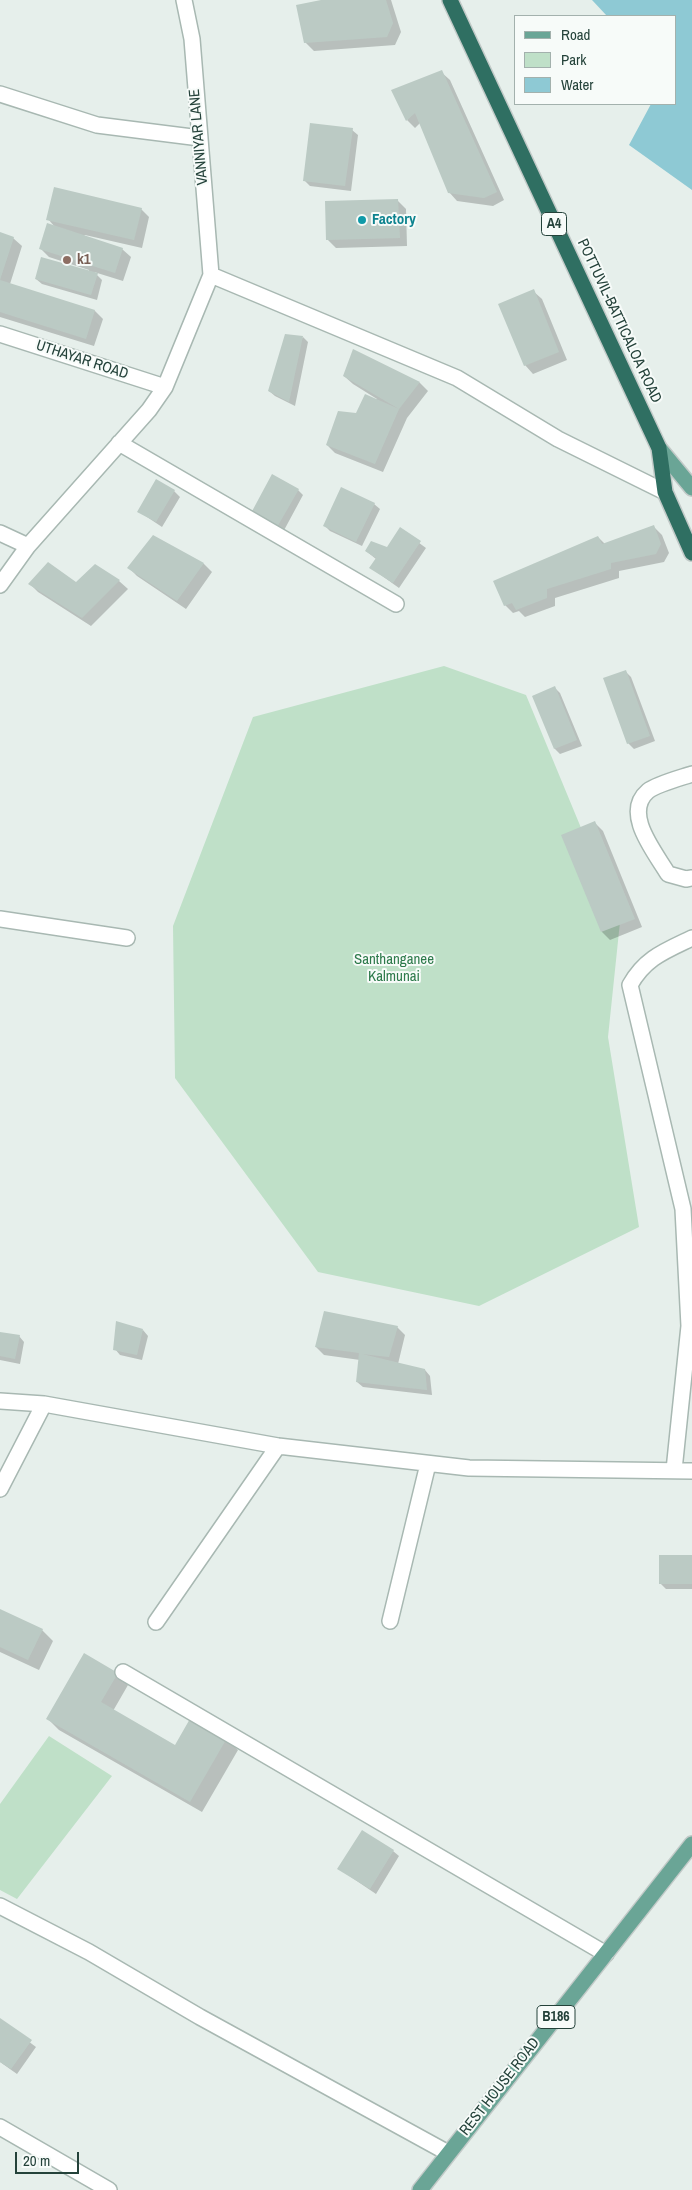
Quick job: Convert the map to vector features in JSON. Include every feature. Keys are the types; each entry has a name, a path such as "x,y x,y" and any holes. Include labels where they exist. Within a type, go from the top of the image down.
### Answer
{"highway":[{"name":"POTTUVIL-BATTICALOA ROAD","path":"450,0 659,448 665,492 692,553"}],"main road":[{"path":"659,448 692,488"},
{"name":"REST HOUSE ROAD","path":"420,2190 692,1844"}],"street":[{"name":"VANNIYAR LANE","path":"184,0 192,39 211,275"},
{"path":"0,94 97,125 200,138"},
{"path":"0,585 28,546 149,410 165,387 211,275 457,378 558,439 665,492"},
{"name":"UTHAYAR ROAD","path":"0,334 165,387"},
{"path":"119,443 396,604"},
{"path":"0,533 28,546"},
{"path":"692,774 649,791 638,805 638,821 668,874 686,880 692,878"},
{"path":"0,919 127,938"},
{"path":"674,1470 688,1371 689,1326 682,1209 630,985 638,971 652,958 692,938"},
{"path":"0,1402 44,1404 278,1446 428,1464 469,1468 692,1471"},
{"path":"0,1489 44,1404"},
{"path":"156,1622 278,1446"},
{"path":"390,1621 428,1464"},
{"path":"124,1672 606,1954"},
{"path":"0,1906 89,1952 200,2017 448,2153"},
{"path":"0,2127 109,2190"}],"green space":[{"name":"Santhanganee Kalmunai","path":"444,666 526,695 620,922 608,1037 639,1227 479,1306 318,1272 175,1078 173,926 253,717"},
{"path":"49,1736 112,1776 17,1899 0,1890 0,1804"}],"water":[{"path":"592,0 692,0 692,190 629,145 650,105 677,105 677,15 606,15"}],"building":[{"path":"321,0 386,0 393,23 387,37 304,43 296,5"},
{"path":"442,70 497,192 484,198 448,193 415,113 406,121 391,90"},
{"path":"310,123 353,128 345,186 303,181"},
{"path":"54,187 142,208 134,240 46,220"},
{"name":"Factory","path":"398,199 400,238 326,240 325,201"},
{"path":"47,223 123,248 115,273 39,249"},
{"path":"0,232 14,237 0,280"},
{"path":"41,257 98,273 91,295 35,279"},
{"path":"0,280 95,310 86,339 0,312"},
{"path":"534,289 559,352 524,366 498,304"},
{"path":"285,334 303,336 289,402 268,391"},
{"path":"353,349 420,382 399,409 343,376"},
{"path":"365,394 399,409 375,464 326,445 338,411 356,413"},
{"path":"272,474 299,489 276,529 250,515"},
{"path":"156,479 175,490 156,522 137,512"},
{"path":"341,487 375,503 356,542 323,526"},
{"path":"654,525 661,544 656,554 611,563 611,569 547,589 547,598 516,610 512,603 504,606 493,581 598,536 602,544"},
{"path":"400,527 421,541 393,583 369,568 376,558 365,551 371,541 387,547"},
{"path":"153,535 204,563 177,601 127,568"},
{"path":"48,562 76,582 95,564 120,580 82,618 28,584"},
{"path":"626,670 650,736 627,744 603,678"},
{"path":"555,686 577,740 554,749 532,696"},
{"path":"595,821 635,919 601,932 561,835"},
{"path":"324,1311 398,1326 389,1357 362,1354 425,1369 427,1390 356,1382 359,1353 315,1347"},
{"path":"116,1321 143,1329 137,1355 113,1350"},
{"path":"0,1332 20,1335 15,1359 0,1356"},
{"path":"659,1555 692,1555 692,1584 659,1584"},
{"path":"0,1609 43,1629 28,1660 0,1647"},
{"path":"84,1653 118,1673 101,1702 175,1745 191,1717 227,1738 190,1802 46,1719"},
{"path":"362,1830 394,1850 370,1889 337,1869"},
{"path":"0,2018 32,2040 11,2069 0,2062"}],"place":[{"name":"Factory","path":"362,220"},
{"name":"k1","path":"67,260"}]}
